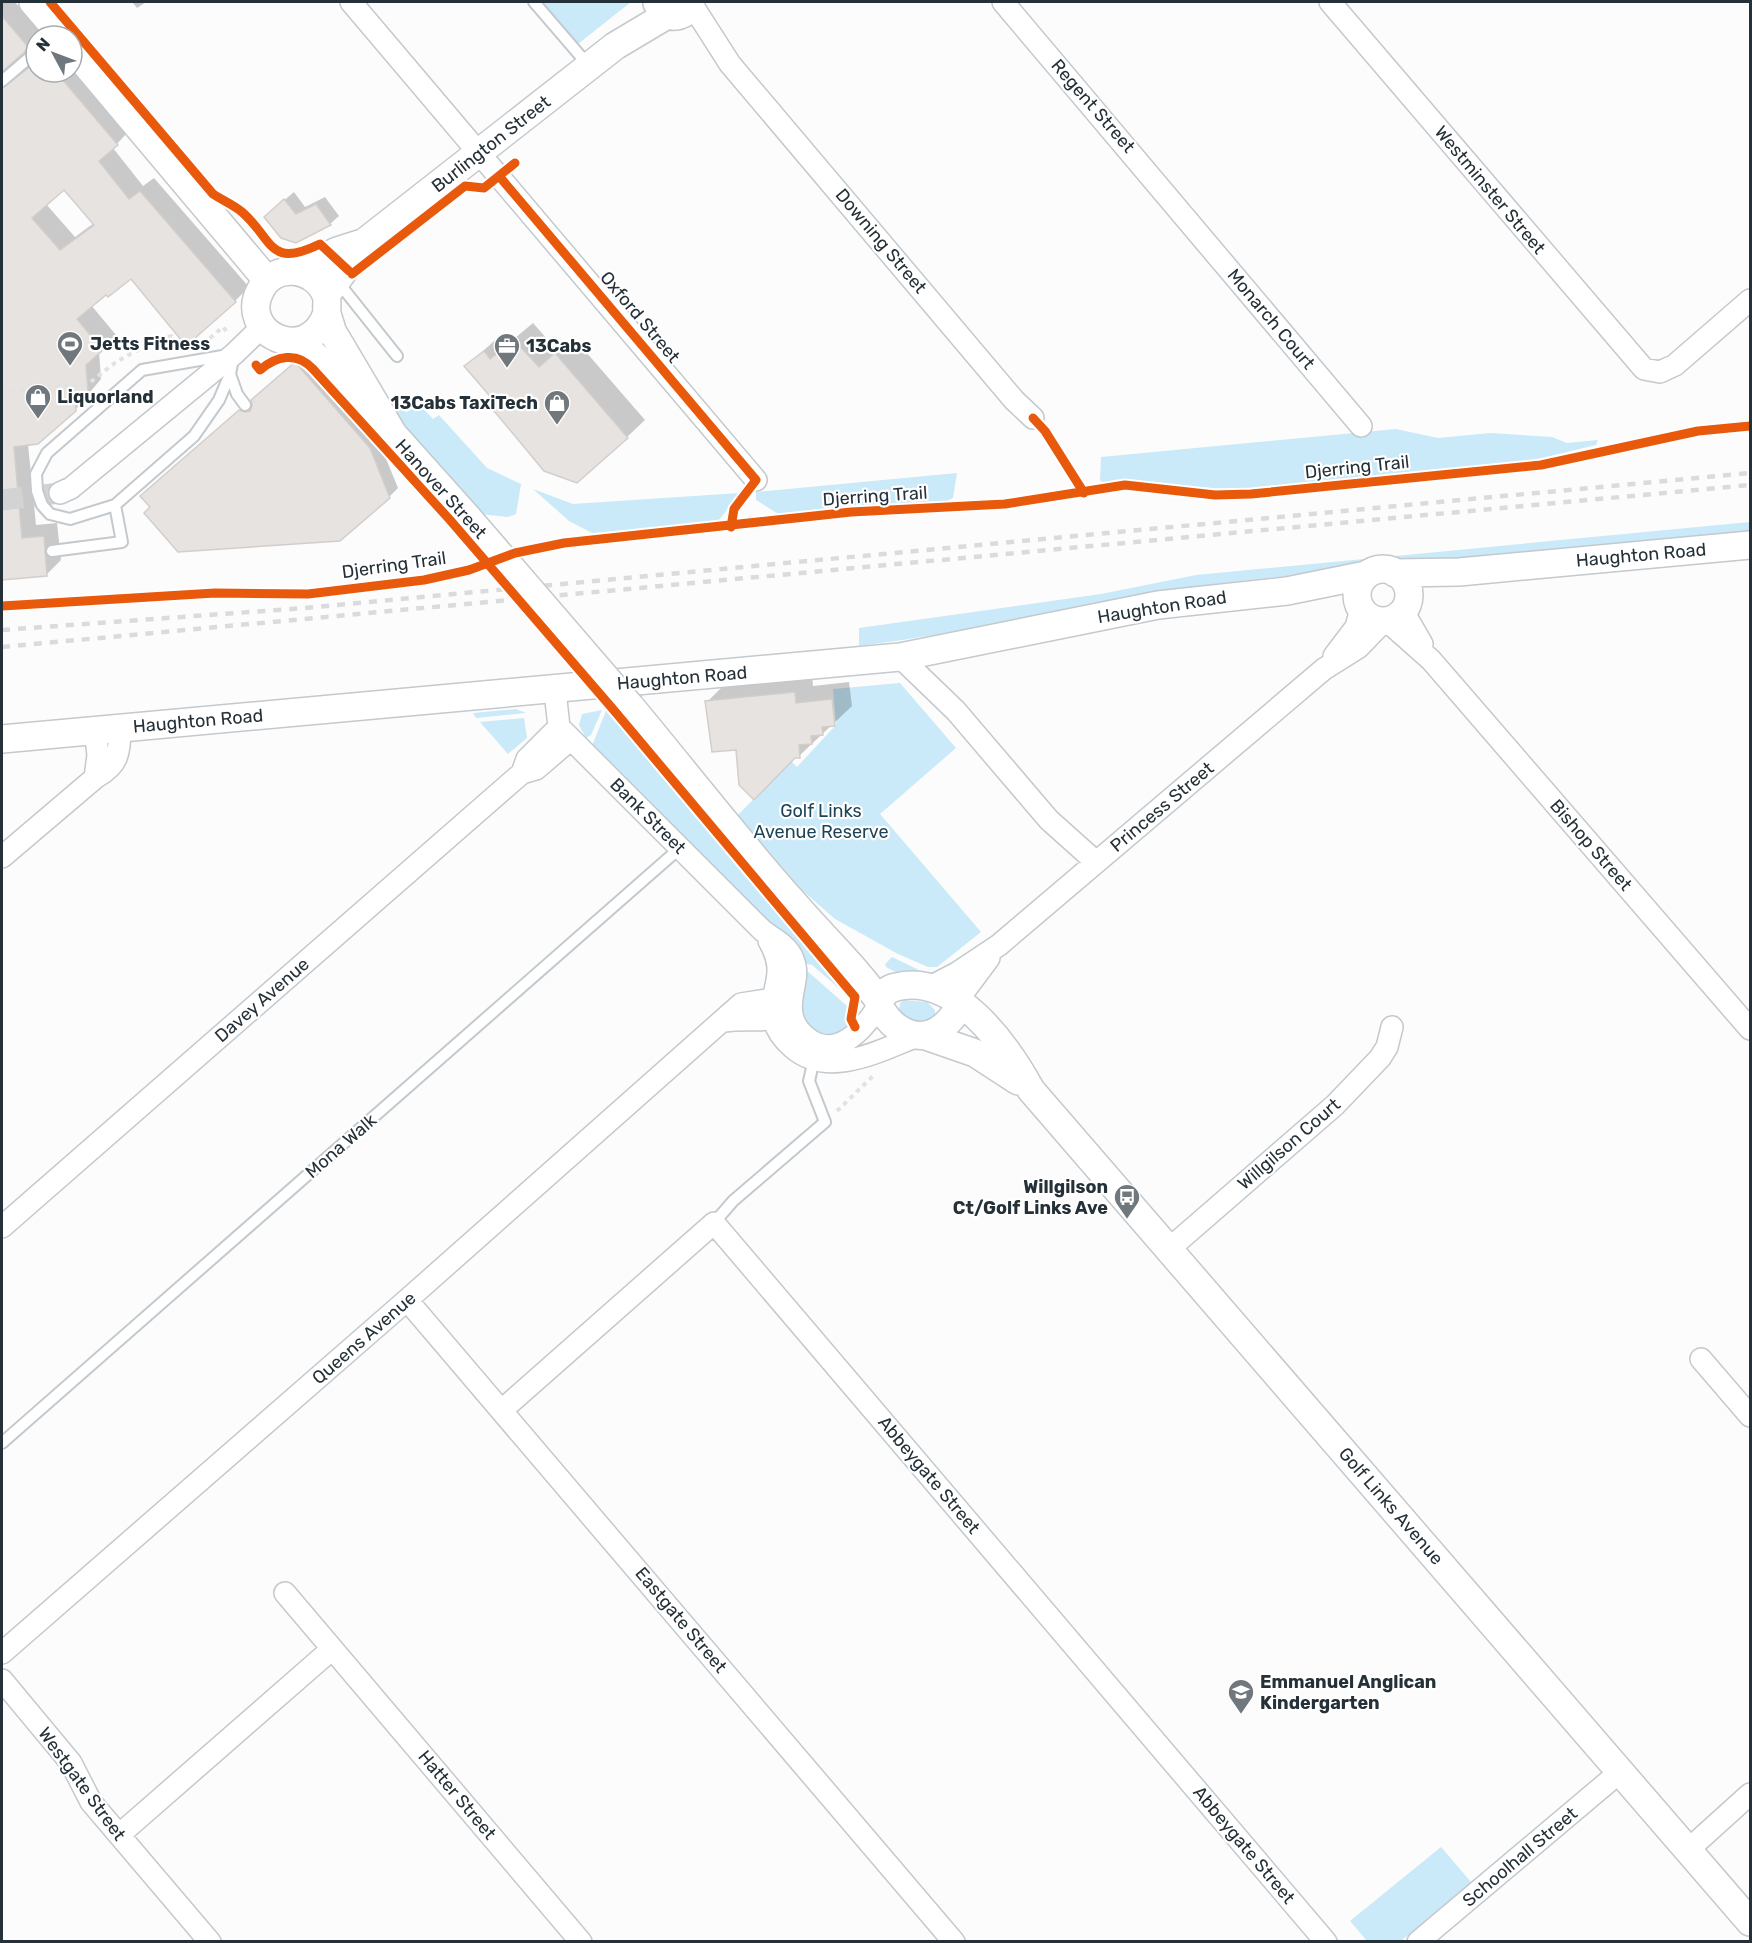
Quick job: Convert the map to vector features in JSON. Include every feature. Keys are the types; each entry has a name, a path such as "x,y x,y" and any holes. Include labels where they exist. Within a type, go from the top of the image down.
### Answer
{"street":[{"path":"33,2 50,24"},
{"name":"Oxford Street","path":"351,2 756,480"},
{"name":"Regent Street","path":"1003,2 1180,212"},
{"name":"Westminster Street","path":"1330,2 1638,364 1654,372 1660,372 1675,364 1750,300"},
{"name":"Burlington Street","path":"299,271 337,251 366,241 615,46 673,6"},
{"name":"Downing Street","path":"673,6 730,64 1014,400 1033,418"},
{"path":"84,65 267,280"},
{"name":"Monarch Court","path":"1180,212 1361,426"},
{"name":"Burlington Street","path":"329,296 366,241"},
{"path":"299,271 311,276 329,296 323,323 308,338 287,342 277,339 262,327 256,308 257,298 267,280 277,274 299,271"},
{"name":"Hanover Street","path":"329,296 332,331 393,434"},
{"path":"60,493 71,488 232,364 262,327"},
{"name":"Hanover Street","path":"287,342 308,349 354,399 393,434 631,707 793,902"},
{"name":"Haughton Road","path":"2,739 555,691 900,657 1158,605 1287,591 1366,575 1381,569 1395,573 1459,572 1750,545"},
{"name":"Haughton Road","path":"1287,591 1383,610 1459,572"},
{"path":"1366,575 1358,587 1383,610 1406,584 1395,573"},
{"name":"Bishop Street","path":"1383,610 1431,660 1750,1029"},
{"name":"Princess Street","path":"930,987 957,973 999,945 1324,669 1359,647 1383,610"},
{"path":"927,653 956,711"},
{"path":"900,657 956,711 1089,868"},
{"path":"555,691 565,733"},
{"path":"2,857 95,778 98,754 108,729"},
{"name":"Davey Avenue","path":"2,1227 522,773 536,769 565,733"},
{"name":"Bank Street","path":"565,733 763,931 780,964 783,1011"},
{"path":"793,902 904,985"},
{"path":"793,902 862,977 879,1003 885,1018 896,1029 921,1036"},
{"name":"Princess Street","path":"957,1002 999,945"},
{"path":"783,1011 786,1041 815,1052 828,1063 845,1061 936,1033 954,1015 957,1002 944,991 930,987 904,985 889,989 869,1022 849,1040 815,1052"},
{"name":"Golf Links Avenue","path":"957,1002 972,1014 1014,1060 1031,1090 1750,1922"},
{"name":"Queens Avenue","path":"2,1653 407,1300 741,1004 783,1011"},
{"name":"Willgilson Court","path":"1169,1249 1343,1097 1380,1058 1387,1047 1392,1027"},
{"name":"Golf Links Avenue","path":"921,1036 962,1047 993,1062 1031,1090"},
{"path":"502,1410 714,1223"},
{"name":"Abbeygate Street","path":"714,1223 1326,1941"},
{"name":"Eastgate Street","path":"407,1300 954,1941"},
{"path":"1701,1359 1750,1416"},
{"name":"Hatter Street","path":"285,1593 581,1941"},
{"path":"119,1835 332,1649"},
{"name":"Westgate Street","path":"2,1680 71,1763 91,1802 210,1941"},
{"name":"Schoolhall Street","path":"1418,1941 1621,1771"},
{"path":"1688,1850 1750,1794"}],"lane":[{"path":"534,2 589,67"},
{"path":"2,81 24,62"},
{"path":"329,296 397,356"},
{"path":"232,364 237,394 245,405"},
{"path":"232,364 219,400 197,440 115,505 70,519 50,514 42,505 37,491 37,467 47,453 142,370 232,364"},
{"path":"52,551 122,542 115,505"},
{"name":"Mona Walk","path":"2,1443 680,848"},
{"path":"714,1223 733,1201 825,1122 809,1081 815,1052"}],"path":[{"path":"2,392 88,384"},
{"path":"825,1122 864,1087 875,1074 879,1064"}],"green space":[{"path":"543,2 631,2 578,44"},
{"path":"388,403 407,412 419,404 433,419 439,415 487,468 521,484 516,514 508,517 480,514 421,451"},
{"path":"1396,429 1438,438 1490,433 1552,437 1567,443 1598,440 1596,445 1529,461 1255,489 1142,482 1104,484 1100,480 1101,457"},
{"path":"957,473 953,498 939,505 862,507 780,515 756,500 756,492"},
{"path":"533,489 573,504 739,493 717,523 592,533 569,521"},
{"path":"1750,522 1750,536 1398,565 1383,564 1353,572 1284,576 1223,583 859,646 859,628 1101,594 1196,575"},
{"name":"Golf Links Avenue Reserve","path":"900,683 956,748 880,814 981,932 937,967 928,967 898,954 835,919 803,891 738,815 791,761 797,767 836,725 833,689"},
{"path":"607,708 849,994 849,997 812,965 803,963 592,746"},
{"path":"516,709 526,713 476,718 473,713"},
{"path":"602,710 591,735 586,738 579,725 582,714"},
{"path":"524,718 527,738 508,754 480,722"},
{"path":"892,957 919,970 903,976 886,967 885,964"},
{"path":"805,969 847,1006 851,1027 827,1038 815,1032 808,1025 802,1010"},
{"path":"904,1000 927,1002 935,1010 935,1017 925,1022 916,1022 907,1018 899,1011 900,1003"},
{"path":"1441,1847 1471,1882 1401,1941 1367,1941 1350,1921"}],"building":[{"path":"2,16 24,42 24,52 2,72"},
{"path":"24,71 24,84 66,84 118,145 99,161 129,199 140,191 236,302 186,346 131,279 108,297 106,295 77,319 103,350 86,365 88,394 75,395 76,411 38,444 14,447 22,538 44,536 47,576 2,580 2,88","holes":["64,190 94,225 60,250 32,218"]},
{"path":"284,199 296,214 316,204 331,225 296,243 281,238 264,217"},
{"path":"514,340 539,367 555,353 628,438 577,483 544,471 490,406 495,402 464,366 484,351 490,359"},
{"path":"295,362 370,448 390,498 340,541 178,552 144,513 150,507 140,496 239,410 250,411 251,400"},
{"path":"795,692 796,703 832,699 835,726 822,727 823,735 811,736 812,744 799,745 800,758 795,758 754,800 739,785 736,750 712,752 705,701"}],"tunnel":[{"path":"2,500 60,493"}],"railway":[{"path":"2,630 305,608 1750,473"},
{"path":"2,647 1750,485"}],"cycle path":[{"path":"50,2 213,194 242,212 267,241 281,252 303,251 320,244 349,271"},
{"path":"352,274 465,186 484,188 515,163"},
{"path":"499,176 756,480 734,509 731,527"},
{"path":"256,365 260,370 273,361 287,358 307,363 450,520 612,708 855,997 851,1019 855,1027"},
{"path":"1033,418 1045,431 1084,493"},
{"name":"Djerring Trail","path":"2,606 215,593 308,594 424,580 469,570 515,553 564,543 851,512 1005,504 1125,485 1215,495 1251,494 1541,465 1698,431 1750,426"}],"place":[{"name":"Jetts Fitness","path":"70,367"},
{"name":"13Cabs","path":"507,369"},
{"name":"Liquorland","path":"38,420"},
{"name":"13Cabs TaxiTech","path":"557,426"},
{"name":"Willgilson Ct/Golf Links Ave","path":"1127,1220"},
{"name":"Emmanuel Anglican Kindergarten","path":"1241,1715"}]}
